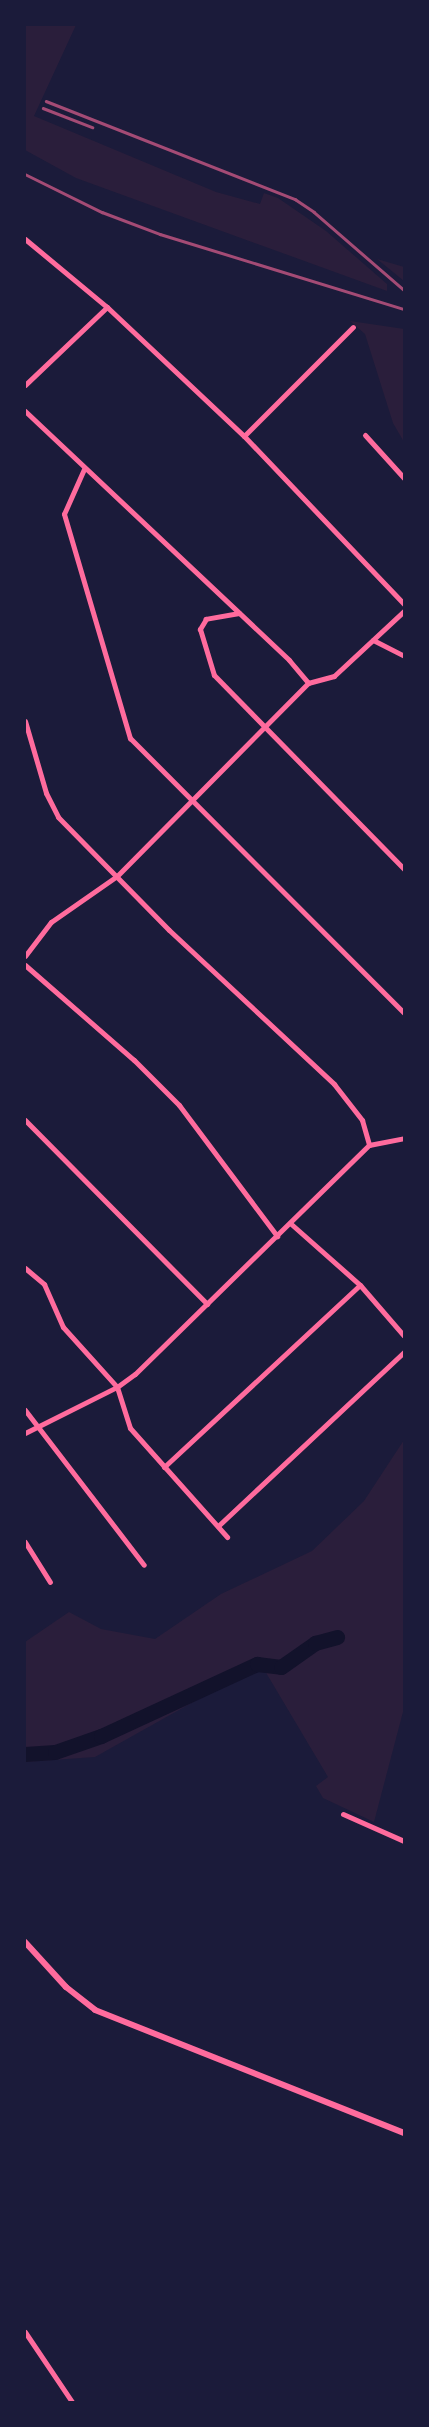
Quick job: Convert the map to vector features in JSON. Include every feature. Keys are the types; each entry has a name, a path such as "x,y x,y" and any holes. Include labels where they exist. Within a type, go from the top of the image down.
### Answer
{"street":[{"path":"25,239 108,307 244,436 404,604"},
{"path":"25,385 108,307"},
{"path":"244,436 354,327"},
{"path":"25,412 289,660 308,683"},
{"path":"365,436 404,478"},
{"path":"84,468 64,514 130,738 193,799 404,1013"},
{"path":"25,956 51,922 117,876 308,683 334,676 404,611"},
{"path":"239,613 206,619 200,629 214,675 404,869"},
{"path":"373,640 404,656"},
{"path":"25,721 46,792 58,816 169,930 334,1084 362,1120 369,1145"},
{"path":"25,965 134,1060 179,1105 277,1236"},
{"path":"25,1120 207,1304"},
{"path":"25,1433 37,1424 117,1387 207,1304 369,1145 404,1138"},
{"path":"290,1224 360,1285 404,1336"},
{"path":"25,1268 44,1284 63,1327 117,1387 130,1428 227,1537"},
{"path":"164,1467 360,1285"},
{"path":"218,1526 404,1352"},
{"path":"25,1410 144,1565"},
{"path":"25,1542 50,1582"},
{"path":"343,1814 404,1841"},
{"path":"25,1942 66,1987 96,2010 404,2134"},
{"path":"25,2332 72,2402"}],"shaded area":[{"path":"25,25 76,25 34,116 216,192 260,204 264,193 278,198 326,231 387,284 387,291 76,178 25,150"},
{"path":"377,259 404,267 404,281"},
{"path":"350,321 404,329 404,442 393,423 365,334"},
{"path":"404,1440 404,1708 374,1822 323,1798 316,1786 328,1777 265,1671 245,1673 95,1757 25,1762 25,1642 69,1612 101,1629 155,1639 221,1594 312,1551 364,1501"}],"waterway":[{"path":"25,1754 55,1752 101,1736 257,1664 281,1667 315,1643 337,1637"}],"railway":[{"path":"46,101 295,199 314,212 404,290"},
{"path":"43,108 92,127"},
{"path":"25,174 102,212 160,234 404,309"}]}
